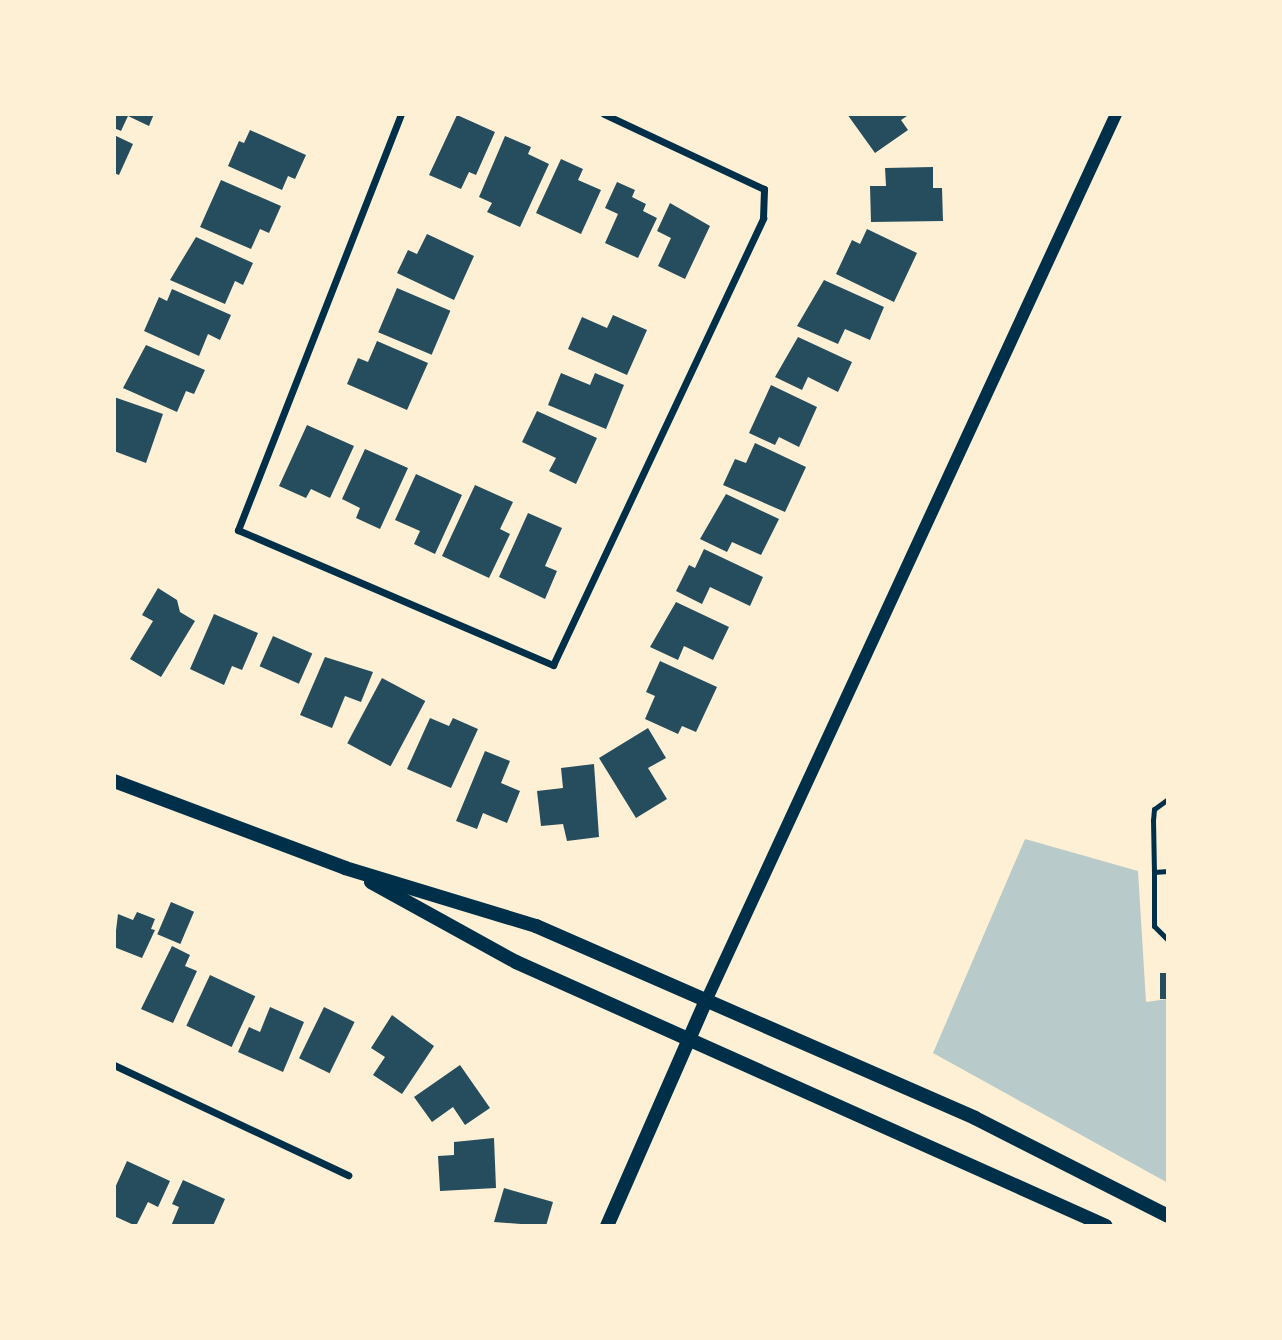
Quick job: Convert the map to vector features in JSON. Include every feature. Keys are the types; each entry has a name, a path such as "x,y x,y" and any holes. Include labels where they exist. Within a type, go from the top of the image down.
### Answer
{"main road":[{"path":"114,781 345,868 536,926 975,1118 1168,1216"},
{"path":"345,868 516,962 1106,1226"},
{"path":"607,1226 706,1001"}],"street":[{"path":"401,114 238,530 553,665 763,218 764,188 604,114"},
{"path":"706,1001 1116,114"},
{"path":"114,1065 348,1175"}],"lane":[{"path":"1168,799 1154,809 1154,926 1168,940"},
{"path":"1154,872 1168,872"}],"shaded area":[{"path":"1025,839 1138,871 1146,1002 1168,999 1168,1183 933,1053"}],"building":[{"path":"114,114 154,114 149,126 128,116 121,131 114,128"},
{"path":"847,114 910,114 901,120 908,130 875,153"},
{"path":"457,115 495,132 476,175 469,172 461,189 429,175"},
{"path":"250,130 306,155 295,179 288,176 282,190 228,166 239,141 244,143"},
{"path":"114,135 133,144 119,175 114,173"},
{"path":"505,136 531,147 528,154 549,164 520,227 487,212 492,203 479,197"},
{"path":"561,159 583,169 578,180 601,190 581,234 536,213"},
{"path":"933,167 933,188 942,188 943,221 871,222 870,186 886,186 885,168"},
{"path":"221,180 281,206 269,233 260,229 251,249 200,227"},
{"path":"617,182 635,190 632,197 646,204 643,211 657,218 638,258 605,243 618,214 605,208"},
{"path":"670,203 710,226 685,279 658,266 671,238 657,231"},
{"path":"867,229 917,253 894,302 836,274 852,240 860,244"},
{"path":"427,234 474,256 454,300 397,273 408,250 417,254"},
{"path":"196,237 253,263 243,285 235,281 225,304 170,280"},
{"path":"824,280 884,307 870,340 845,329 838,344 797,326"},
{"path":"397,288 450,311 432,355 378,332"},
{"path":"172,289 231,315 220,340 208,334 199,356 144,331 159,297 167,301"},
{"path":"613,315 647,330 627,375 568,349 582,317 607,328"},
{"path":"798,337 852,362 838,392 808,377 802,390 775,377"},
{"path":"377,341 428,363 407,410 347,384 358,358 368,362"},
{"path":"146,345 205,370 194,394 186,391 177,412 123,388"},
{"path":"561,373 590,385 595,373 624,385 606,429 548,405"},
{"path":"771,385 817,407 799,447 779,437 775,445 749,433"},
{"path":"114,397 163,414 146,463 114,451"},
{"path":"537,411 597,438 576,484 549,471 556,458 522,442"},
{"path":"307,425 354,446 330,498 311,489 306,498 279,486"},
{"path":"755,443 806,467 785,512 723,485 735,459 746,463"},
{"path":"365,449 408,468 380,529 356,518 360,508 342,499"},
{"path":"416,474 462,495 435,554 414,544 420,531 395,520"},
{"path":"475,485 513,502 500,529 510,534 489,578 442,556"},
{"path":"726,494 779,519 761,555 732,542 727,552 700,539"},
{"path":"528,513 562,528 545,566 557,571 545,599 499,577"},
{"path":"704,549 763,577 750,606 710,587 702,604 676,591 689,565 695,568"},
{"path":"158,588 177,600 180,612 195,621 161,677 130,659 153,621 142,615"},
{"path":"676,602 729,627 713,660 684,646 678,660 650,647"},
{"path":"214,614 258,633 242,670 232,666 224,685 190,669"},
{"path":"273,636 312,653 299,684 260,666"},
{"path":"325,657 373,672 361,702 345,696 332,728 300,715"},
{"path":"660,661 717,687 696,732 682,726 678,734 645,719 655,696 646,692"},
{"path":"382,678 425,701 391,766 347,743"},
{"path":"430,718 449,726 453,718 478,729 451,788 407,769"},
{"path":"648,728 666,758 648,768 667,799 636,818 599,758"},
{"path":"485,751 510,761 501,783 520,791 507,823 483,813 477,829 456,821"},
{"path":"594,764 599,837 567,841 563,824 541,826 537,791 563,788 561,768"},
{"path":"171,902 194,912 180,944 157,934"},
{"path":"137,912 155,919 151,929 155,930 142,958 114,947 118,914 133,920"},
{"path":"172,946 190,955 185,966 197,971 173,1023 141,1009"},
{"path":"1160,973 1168,973 1168,999 1160,999"},
{"path":"210,975 255,996 232,1047 186,1026"},
{"path":"270,1007 304,1022 283,1072 238,1052 249,1027 260,1032"},
{"path":"324,1007 355,1022 330,1073 299,1058"},
{"path":"392,1015 434,1046 402,1094 373,1075 385,1057 371,1048"},
{"path":"460,1065 490,1108 465,1125 453,1107 432,1122 414,1097"},
{"path":"494,1138 496,1188 440,1191 438,1156 454,1155 454,1142"},
{"path":"127,1161 170,1181 158,1207 148,1202 136,1226 114,1216 114,1190"},
{"path":"183,1180 225,1199 213,1226 171,1226 179,1207 172,1204"},
{"path":"504,1188 553,1202 546,1226 494,1222"}]}
